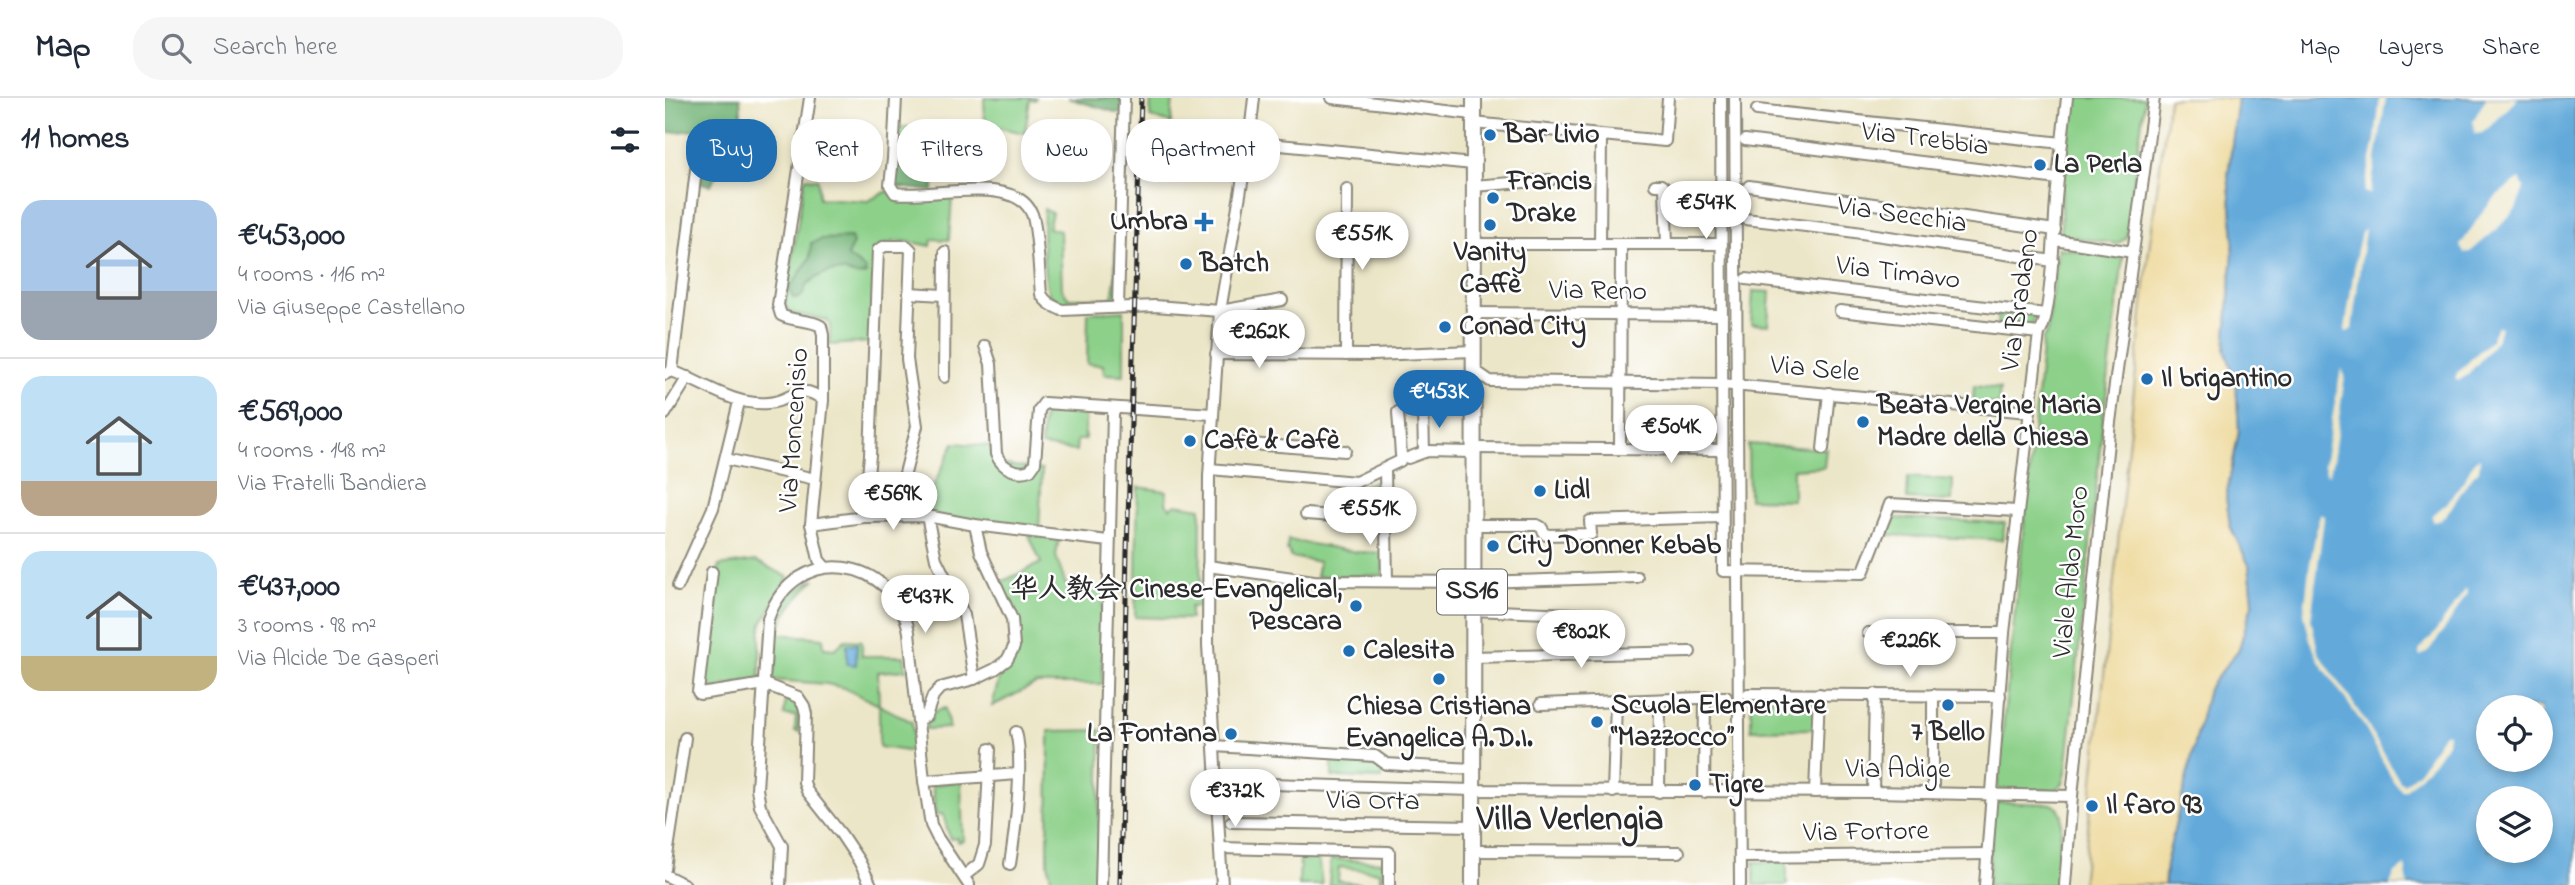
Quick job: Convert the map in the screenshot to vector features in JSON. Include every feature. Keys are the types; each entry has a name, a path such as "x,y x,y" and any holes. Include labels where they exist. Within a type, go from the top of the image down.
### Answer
{"main road":[{"name":"SS16","path":"1471,107 1474,370 1473,885"}],"street":[{"name":"Via Moncenisio","path":"810,98 778,305 781,314 789,319 815,323 821,327 823,400 811,524 819,560 825,567"},
{"path":"896,98 894,159 890,185 895,193 910,195 977,191 1011,193 1019,197 1033,215 1041,294 1045,301 1062,310 1155,306 1220,311 1282,300"},
{"path":"1118,306 1123,98"},
{"path":"1252,119 1254,98"},
{"path":"1332,98 1471,107 1665,141 1668,98"},
{"path":"1721,98 1723,571 1863,573 1891,504 2017,511"},
{"path":"1735,98 1740,572 1739,885"},
{"name":"Via Bradano","path":"1985,885 2004,633 2039,333 2043,330 2053,261 2067,98"},
{"name":"Viale Aldo Moro","path":"2065,885 2071,796 2110,422 2154,98"},
{"path":"1757,110 2062,143"},
{"path":"1600,244 1601,137"},
{"name":"Via Trebbia","path":"1745,140 2058,179"},
{"path":"1280,145 1473,164"},
{"path":"1473,186 1550,180"},
{"path":"694,182 668,373 688,377 739,402 771,403 802,391 813,391 823,400"},
{"path":"1222,885 1208,634 1210,469 1220,311 1242,182"},
{"path":"1655,185 1665,188 1667,244"},
{"path":"1749,186 2055,235 2133,252"},
{"path":"1346,355 1347,189"},
{"name":"Via Secchia","path":"1745,219 2053,261"},
{"path":"1473,244 1722,244"},
{"path":"1620,449 1621,244"},
{"path":"864,517 870,455 878,250 885,246 907,246 911,250 908,359 917,426 894,517"},
{"path":"944,377 945,252"},
{"name":"Via Timavo","path":"1746,279 2046,314"},
{"path":"909,293 943,295"},
{"path":"1840,311 2039,333"},
{"name":"Via Reno","path":"1473,313 1722,315"},
{"path":"985,346 991,364 995,447 999,460 1008,468 1026,472 1035,463 1039,410 1044,403 1212,414"},
{"path":"1216,354 1346,355 1473,351"},
{"path":"1474,370 1490,382 1474,393"},
{"path":"665,414 688,377"},
{"name":"Via Sele","path":"1490,382 1721,384 2029,412"},
{"path":"1823,449 1829,393"},
{"path":"678,586 713,508 739,402"},
{"path":"1101,885 1108,541 1113,414 1116,408"},
{"path":"1423,409 1424,452"},
{"path":"1398,412 1403,458"},
{"path":"1211,441 1345,451"},
{"path":"1210,469 1356,482 1403,458 1424,452 1722,450"},
{"path":"726,459 815,479"},
{"path":"1385,469 1387,581"},
{"path":"1305,514 1347,517 1386,511"},
{"path":"811,524 864,517 927,516 975,525 1108,541"},
{"path":"927,516 936,559 964,615 974,678"},
{"path":"1473,525 1537,525 1546,536 1554,536 1591,534 1590,521 1722,517"},
{"path":"918,720 926,716 933,696 940,688 997,668 1007,660 1014,647 1012,619 981,552 975,525"},
{"path":"1208,566 1314,581 1637,577"},
{"path":"780,885 782,846 760,806 757,789 766,632 773,604 796,578 825,567 843,568 868,576 890,591 900,606 909,632 924,781 933,832 967,880 979,864 985,845 990,749"},
{"path":"712,572 698,692 700,694 765,684 792,694 804,706 804,782 859,862 871,885"},
{"path":"1472,610 1597,615"},
{"path":"1868,633 2004,633"},
{"path":"1472,657 1690,652"},
{"path":"1748,694 2000,696"},
{"path":"1815,792 1819,694"},
{"path":"1873,792 1875,694"},
{"path":"1933,695 1933,793"},
{"path":"1541,704 1726,697"},
{"path":"1704,792 1705,698"},
{"path":"1659,792 1660,701"},
{"path":"1613,792 1616,703"},
{"path":"1010,864 1015,837 1018,774 1016,732"},
{"path":"665,869 685,738"},
{"path":"1214,746 1375,756 1386,764 1472,769"},
{"path":"924,781 1018,774"},
{"path":"1216,774 1237,783"},
{"path":"1216,789 1237,783"},
{"name":"Via Adige","path":"1237,783 1472,790 2071,796"},
{"name":"Via Orta","path":"1230,822 1473,826"},
{"path":"1220,848 1389,852 1389,885"},
{"path":"1473,851 1679,852"},
{"name":"Via Fortore","path":"1744,857 1988,854"},
{"path":"665,875 685,885"}],"green space":[{"path":"665,98 740,98 741,119 686,119 686,131 665,133"},
{"path":"984,98 1036,98 1030,99 1027,119 1021,119 1021,132 1007,129 1007,119 985,119"},
{"path":"1068,98 1121,98 1123,112 1118,113"},
{"path":"1151,98 1173,98 1171,119 1150,117"},
{"path":"2074,98 2145,98 2126,238 2117,244 2061,235 2062,182"},
{"path":"897,170 897,182 933,182 933,191 899,187 895,183"},
{"path":"804,182 818,182 819,198 868,201 888,191 910,200 952,197 949,240 932,239 931,246 895,242 875,250 871,342 830,345 830,326 827,320 790,313 785,304"},
{"path":"1119,198 1117,300 1112,304 1084,308 1057,305 1052,299 1045,276 1044,209 1052,213 1048,228 1060,231 1062,289 1069,298 1112,298 1115,279 1115,199"},
{"path":"851,238 853,244 847,256 865,269 866,274 857,275 843,271 826,273 806,285 799,298 793,298 789,289 810,258 811,243 822,239"},
{"path":"2058,248 2123,258 2066,772 2063,783 2056,790 2000,790 1997,787 2043,339 2047,332"},
{"path":"1753,291 1770,292 1768,325 1751,324"},
{"path":"1124,310 1124,375 1104,374 1103,365 1087,364 1088,313"},
{"path":"1998,311 2034,315 2032,330 1997,325"},
{"path":"1974,386 2000,389 1998,405 1973,402"},
{"path":"1047,407 1085,408 1085,440 1077,440 1076,451 1041,446 1043,414"},
{"path":"954,443 991,446 999,464 1042,470 1039,531 921,513 922,500 931,491"},
{"path":"1748,444 1826,449 1824,467 1793,469 1793,500 1749,499"},
{"path":"1908,477 1953,480 1952,501 1907,499"},
{"path":"1374,482 1375,510 1355,513 1356,488"},
{"path":"1138,487 1167,491 1166,503 1170,508 1176,504 1201,508 1200,606 1190,607 1190,619 1135,617"},
{"path":"1895,518 2005,523 2002,540 1887,535"},
{"path":"1029,535 1059,538 1056,556 1066,585 1103,589 1102,684 1036,684 992,706 1000,675 1019,649 1019,635 1001,582 1041,563"},
{"path":"1288,540 1357,552 1383,553 1383,575 1316,577 1319,562 1290,557 1290,552 1287,551"},
{"path":"756,561 788,577 762,623 760,678 705,690 700,686 719,566"},
{"path":"815,579 788,611 779,634 823,638 824,648 835,649 845,640 862,641 862,656 904,656 906,670 878,672 879,705 844,688 827,684 772,680 777,657 777,644 773,642 775,621 790,596"},
{"path":"786,695 799,710 799,732 795,731 796,716 784,715"},
{"path":"1814,698 1814,729 1751,730 1751,699"},
{"path":"879,705 912,722 914,752 879,747"},
{"path":"945,708 949,728 926,729 926,723 931,721 933,712"},
{"path":"1101,730 1098,885 1052,885 1048,862 1049,731"},
{"path":"1332,758 1365,760 1371,766 1382,766 1382,779 1332,777"},
{"path":"961,781 963,841 957,842 957,838 950,839 943,814 936,815 932,785"},
{"path":"1994,802 2052,804 2059,809 2062,815 2056,885 1988,885"},
{"path":"1300,858 1318,858 1322,885 1299,885"},
{"path":"1331,859 1384,862 1382,885 1380,872 1339,867 1338,881 1371,885 1329,885"},
{"path":"1754,862 1787,862 1787,885 1754,885"}],"sand":[{"path":"2169,98 2238,98 2228,175 2234,238 2225,349 2236,383 2239,431 2226,497 2230,526 2249,565 2253,601 2239,649 2208,689 2166,864 2164,885 2082,885 2148,257"}],"water":[{"path":"2238,98 2575,98 2575,885 2165,885 2166,864 2208,689 2239,649 2253,601 2249,565 2230,526 2226,497 2239,431 2236,383 2225,349 2234,238 2228,175"},
{"path":"847,644 857,644 856,665 847,664"}],"pier":[{"path":"2380,98 2386,98 2370,194 2364,192 2375,141"},
{"path":"2486,98 2518,98 2493,124 2482,133 2475,134 2473,121"},
{"path":"2520,179 2524,188 2516,209 2470,252 2464,253 2460,246 2479,217 2497,195"},
{"path":"2365,228 2352,329 2347,332 2345,330 2357,250"},
{"path":"2497,326 2501,327 2498,338 2480,361 2466,376 2458,381 2455,379 2457,373 2491,340"},
{"path":"2341,369 2345,375 2333,460 2329,474 2326,475 2324,465"},
{"path":"2480,458 2479,470 2441,520 2433,522 2432,516 2447,503 2475,460"},
{"path":"2319,515 2324,518 2311,619 2318,652 2365,721 2400,782 2404,784 2419,771 2444,733 2448,733 2447,743 2436,759 2406,790 2402,791 2394,782 2364,726 2319,661 2310,640 2304,613"},
{"path":"2466,589 2465,597 2445,629 2421,656 2420,649"},
{"path":"2405,866 2408,885 2390,885 2394,874"}],"railway":[{"path":"1120,885 1141,98"}],"place":[{"name":"Bar Livio","path":"1490,135"},
{"name":"La Perla","path":"2040,165"},
{"name":"Francis Drake","path":"1493,198"},
{"name":"Umbra","path":"1204,222"},
{"name":"Vanity Caffè","path":"1490,225"},
{"name":"Batch","path":"1186,264"},
{"name":"Conad City","path":"1445,327"},
{"name":"Il brigantino","path":"2147,379"},
{"name":"Beata Vergine Maria Madre della Chiesa","path":"1863,422"},
{"name":"Cafè & Cafè","path":"1190,441"},
{"name":"Lidl","path":"1540,491"},
{"name":"City Donner Kebab","path":"1493,546"},
{"name":"华人教会 Cinese-Evangelical, Pescara","path":"1356,606"},
{"name":"Calesita","path":"1349,651"},
{"name":"Chiesa Cristiana Evangelica A.D.I.","path":"1439,679"},
{"name":"7 Bello","path":"1948,705"},
{"name":"Scuola Elementare “Mazzocco”","path":"1597,722"},
{"name":"La Fontana","path":"1231,734"},
{"name":"Tigre","path":"1695,785"},
{"name":"Il faro 93","path":"2092,806"}],"district":[{"name":"Villa Verlengia","path":"1570,820"}]}
